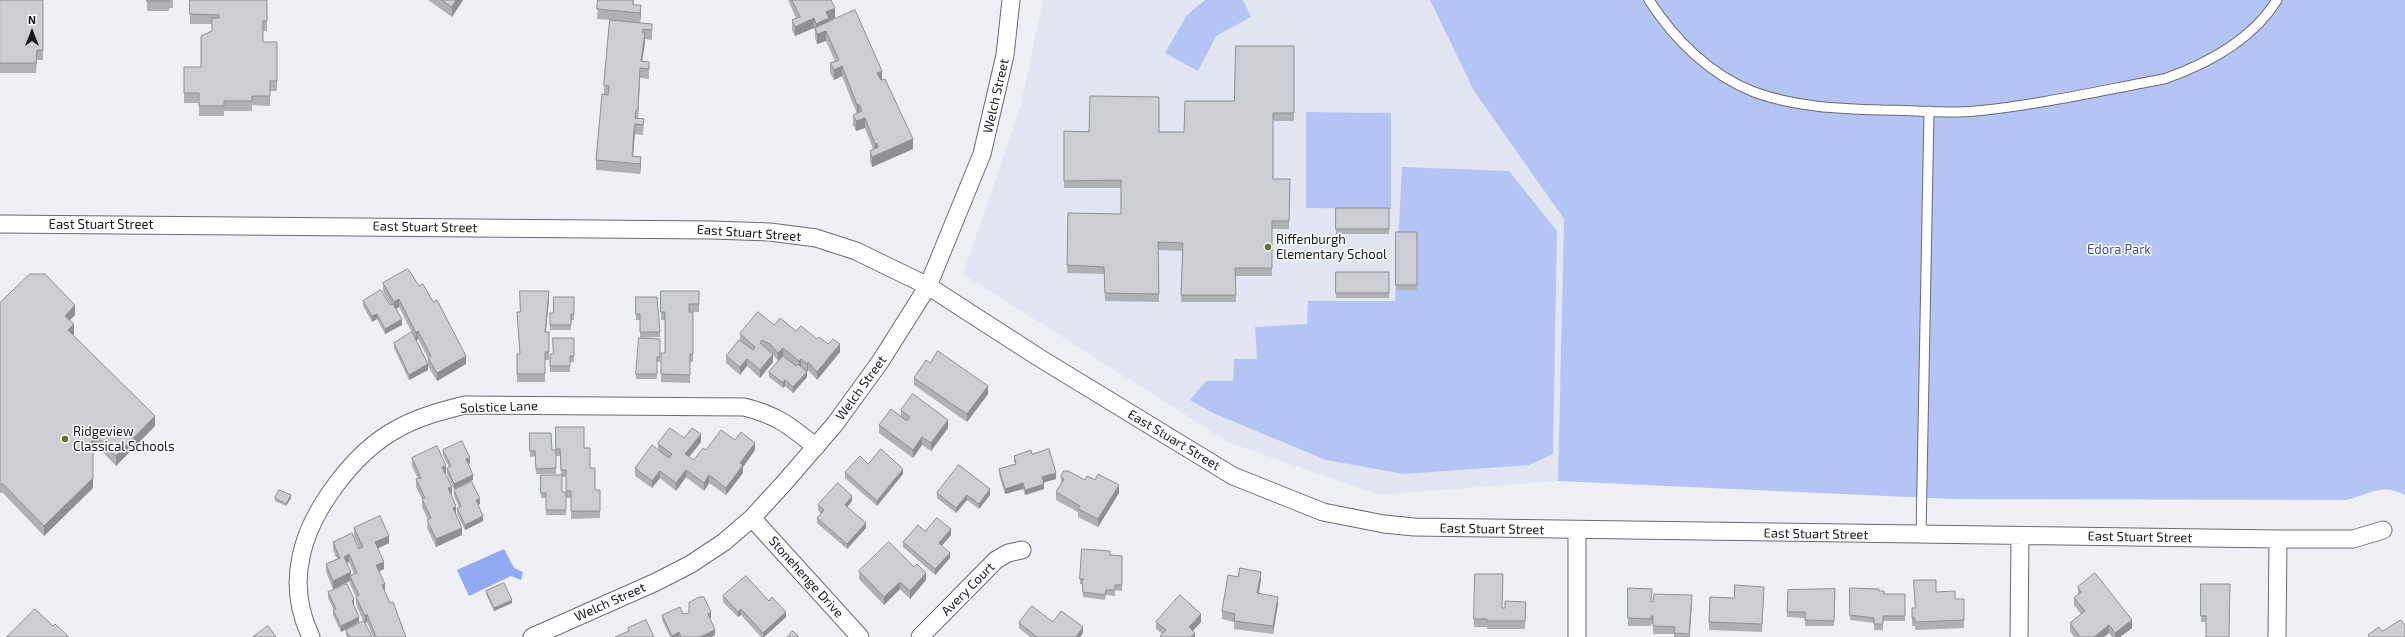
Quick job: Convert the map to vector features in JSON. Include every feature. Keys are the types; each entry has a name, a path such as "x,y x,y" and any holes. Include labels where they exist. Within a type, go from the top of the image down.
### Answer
{"street":[{"name":"Welch Street","path":"532,637 691,564 724,542 752,518 816,447 880,362 928,286 982,154 1005,55 1011,0"},
{"name":"East Stuart Street","path":"0,224 384,226 770,232 816,238 856,251 928,286 1038,357 1233,476 1279,496 1323,512 1399,526 1576,530 2278,539 2353,539 2384,530"},
{"name":"Solstice Lane","path":"311,637 305,624 300,602 298,580 304,546 320,510 350,468 378,441 396,429 427,415 465,405 744,407 767,412 788,424 816,447"},
{"name":"Stonehenge Drive","path":"752,518 860,637"},
{"path":"1576,530 1577,637"},
{"path":"2019,637 2020,536"},
{"path":"2277,637 2278,539"},
{"name":"Avery Court","path":"920,637 996,560 1008,553 1022,550"}],"lane":[{"path":"1649,0 1663,20 1688,49 1716,71 1753,91 1796,104 1852,109 1975,111 2164,79 2214,58 2247,34 2277,0"},
{"path":"1921,535 1929,110"}],"shaded area":[{"name":"Riffenburgh Elementary School","path":"1043,0 1430,0 1474,91 1564,219 1558,481 1380,495 1230,443 963,274 1020,108"},
{"path":"504,549 514,568 523,572 521,580 511,576 469,596 457,570"}],"green space":[{"path":"1205,0 1243,0 1251,17 1216,36 1198,71 1165,53 1187,15"},
{"name":"Edora Park","path":"1430,0 2405,0 2405,495 2396,491 2381,490 2345,500 1952,499 1558,481 1564,219 1474,91"},
{"path":"1306,112 1391,113 1391,209 1306,208"},
{"path":"1402,167 1509,171 1557,231 1553,454 1529,465 1404,474 1326,460 1213,413 1190,400 1206,381 1233,381 1234,359 1257,359 1255,327 1307,324 1308,301 1395,301"}],"building":[{"path":"0,0 43,0 43,50 37,50 36,63 0,63"},
{"path":"169,0 169,1 147,1"},
{"path":"190,0 267,0 267,21 263,21 263,42 277,42 277,81 270,81 270,96 252,96 252,101 224,101 224,106 199,106 199,93 184,93 184,67 201,67 201,36 212,31 212,18 219,18 219,15 190,14"},
{"path":"442,0 456,0 452,7"},
{"path":"598,0 633,0 633,5 641,5 640,13 597,9"},
{"path":"792,0 831,0 835,8 826,12 829,18 816,24 814,18 795,27 792,20 800,17"},
{"path":"855,10 882,71 877,73 881,80 885,79 913,139 872,157 870,151 878,147 877,143 875,144 865,118 856,121 853,115 862,111 859,104 857,105 842,66 834,70 830,63 839,60 826,31 817,34 815,28"},
{"path":"610,20 652,24 652,30 643,29 643,33 645,33 641,61 649,62 649,69 640,68 638,110 636,110 635,118 644,119 643,125 635,124 634,131 632,156 641,157 640,164 596,160 602,94 608,95 609,86 604,85"},
{"path":"1236,46 1294,46 1294,113 1273,113 1273,179 1290,179 1289,221 1272,221 1272,268 1235,268 1236,295 1181,295 1183,243 1158,242 1159,294 1105,293 1104,267 1067,265 1068,213 1121,214 1121,180 1064,181 1064,131 1089,132 1090,96 1159,97 1159,132 1184,132 1185,101 1234,101"},
{"path":"1336,208 1389,208 1389,229 1336,229"},
{"path":"1396,232 1417,232 1417,285 1396,285"},
{"path":"408,269 419,286 423,284 433,302 437,300 466,356 437,373 428,358 431,356 418,331 416,333 399,299 394,302 383,283"},
{"path":"1336,272 1389,272 1389,293 1336,293"},
{"path":"30,274 45,274 75,305 65,316 74,324 68,330 155,416 116,456 97,436 88,445 93,450 93,478 44,526 3,484 0,484 0,303"},
{"path":"381,290 390,305 393,304 402,319 385,329 377,314 372,316 363,301"},
{"path":"520,291 549,291 545,332 549,332 549,352 545,352 545,374 517,374 517,354 520,354 517,312 520,312"},
{"path":"661,291 699,291 699,304 689,304 689,312 693,312 693,354 690,354 690,375 661,374 661,353 665,353 665,312 661,312"},
{"path":"554,297 574,297 574,314 571,314 571,325 550,325 550,313 553,313"},
{"path":"636,297 657,297 660,332 640,332 640,314 636,314"},
{"path":"758,312 774,325 780,318 796,331 801,326 817,339 819,337 828,344 833,339 840,344 817,372 808,362 807,364 801,359 799,361 783,348 778,353 770,344 762,340 760,343 773,354 760,370 747,359 740,367 726,356 739,340 753,350 755,347 740,334"},
{"path":"412,332 428,364 409,375 394,343"},
{"path":"553,338 574,338 574,356 570,356 570,366 550,366 550,354 553,354"},
{"path":"639,338 660,339 660,357 657,357 657,374 636,374"},
{"path":"938,351 988,386 967,414 914,378 926,360 930,363"},
{"path":"783,356 796,366 798,364 807,372 793,387 785,380 783,383 769,372"},
{"path":"913,394 948,420 931,443 922,437 913,450 879,425 891,409 907,421 910,417 901,410"},
{"path":"556,427 584,427 584,448 590,448 590,468 595,468 595,490 600,490 600,511 571,511 571,491 566,491 566,470 561,470 560,449 556,449"},
{"path":"670,428 684,438 692,428 701,434 685,454 694,460 703,448 706,450 721,430 735,440 741,432 755,443 740,463 743,465 726,488 709,475 704,483 686,470 676,483 660,471 652,481 635,468 652,445 669,458 672,454 658,444"},
{"path":"530,433 551,433 552,450 556,450 556,468 536,469 535,451 530,451"},
{"path":"462,441 470,458 466,459 473,475 454,484 447,468 451,466 443,450"},
{"path":"437,446 446,466 442,467 452,487 448,488 456,506 453,508 462,528 436,539 427,520 431,518 422,499 425,498 416,479 421,478 412,458"},
{"path":"881,449 903,469 877,501 845,472 860,456 868,464"},
{"path":"1049,449 1056,473 1042,477 1044,484 1025,490 1023,483 1005,489 999,469 1016,464 1014,456 1031,450 1032,454"},
{"path":"959,465 990,489 979,504 967,495 956,508 937,493"},
{"path":"1064,471 1068,471 1085,480 1087,476 1095,480 1098,474 1119,485 1098,519 1078,509 1080,506 1056,492 1064,479 1061,477"},
{"path":"541,475 562,475 562,492 566,492 566,510 546,510 546,493 541,493"},
{"path":"472,482 480,499 476,500 483,516 465,525 457,508 461,506 454,490"},
{"path":"838,483 852,496 845,505 866,523 847,544 817,518 824,510 818,505"},
{"path":"279,490 291,495 286,504 275,498"},
{"path":"380,516 389,536 375,542 384,562 376,565 385,584 382,585 390,603 393,602 406,637 376,637 367,614 365,616 356,597 359,595 350,576 357,573 349,554 344,557 351,572 333,581 326,564 340,558 333,542 352,533 359,549 363,547 354,528"},
{"path":"937,518 951,529 939,543 950,553 935,569 903,542 918,525 925,531"},
{"path":"889,542 914,567 917,564 926,573 910,591 900,582 884,597 859,571"},
{"path":"1082,549 1110,551 1110,555 1122,556 1122,585 1115,585 1115,590 1106,590 1105,595 1083,592 1082,581 1084,579 1080,579"},
{"path":"1240,568 1261,572 1257,593 1278,597 1273,626 1234,621 1235,614 1222,611 1228,575 1238,577"},
{"path":"2095,573 2132,620 2115,633 2109,625 2094,637 2080,637 2070,623 2085,611 2074,598 2081,592 2078,587"},
{"path":"1475,574 1503,574 1502,608 1505,608 1505,601 1526,602 1525,621 1487,621 1487,619 1474,619"},
{"path":"746,576 769,601 772,597 786,612 763,633 741,609 738,612 723,596"},
{"path":"1914,580 1936,580 1936,592 1955,591 1955,599 1964,599 1964,620 1915,622 1915,618 1912,618 1912,608 1915,608"},
{"path":"504,583 512,600 494,608 486,591"},
{"path":"347,584 354,599 352,601 359,617 341,626 333,610 336,609 328,592"},
{"path":"2201,584 2230,584 2229,637 2206,637 2206,616 2201,616"},
{"path":"1735,585 1764,587 1762,624 1709,622 1710,597 1734,598"},
{"path":"1628,588 1652,589 1651,602 1653,602 1654,594 1692,595 1689,634 1674,633 1675,627 1653,626 1653,616 1651,616 1651,619 1628,618"},
{"path":"1850,588 1879,589 1879,591 1884,591 1884,594 1905,594 1905,616 1883,616 1883,624 1874,624 1874,618 1850,615"},
{"path":"1835,589 1834,621 1805,620 1805,612 1787,612 1788,590"},
{"path":"1180,595 1201,614 1189,627 1195,633 1191,637 1161,637 1160,636 1166,630 1156,622"},
{"path":"699,597 704,597 711,612 708,614 715,630 700,637 681,637 679,632 672,636 662,615 680,607 683,614 689,613 689,603"},
{"path":"1032,606 1053,622 1061,611 1083,627 1076,637 1037,637 1019,623"},
{"path":"35,609 53,626 55,624 69,637 7,637"},
{"path":"646,620 654,637 615,637 629,631 628,628"},
{"path":"2401,620 2405,625 2405,637 2369,637 2368,635 2379,627 2382,631"},
{"path":"364,621 372,637 349,637 346,630"},
{"path":"268,626 276,637 253,637"},
{"path":"793,631 799,637 787,637"}],"place":[{"name":"Riffenburgh Elementary School","path":"1268,247"},
{"name":"Ridgeview Classical Schools","path":"65,439"}]}
